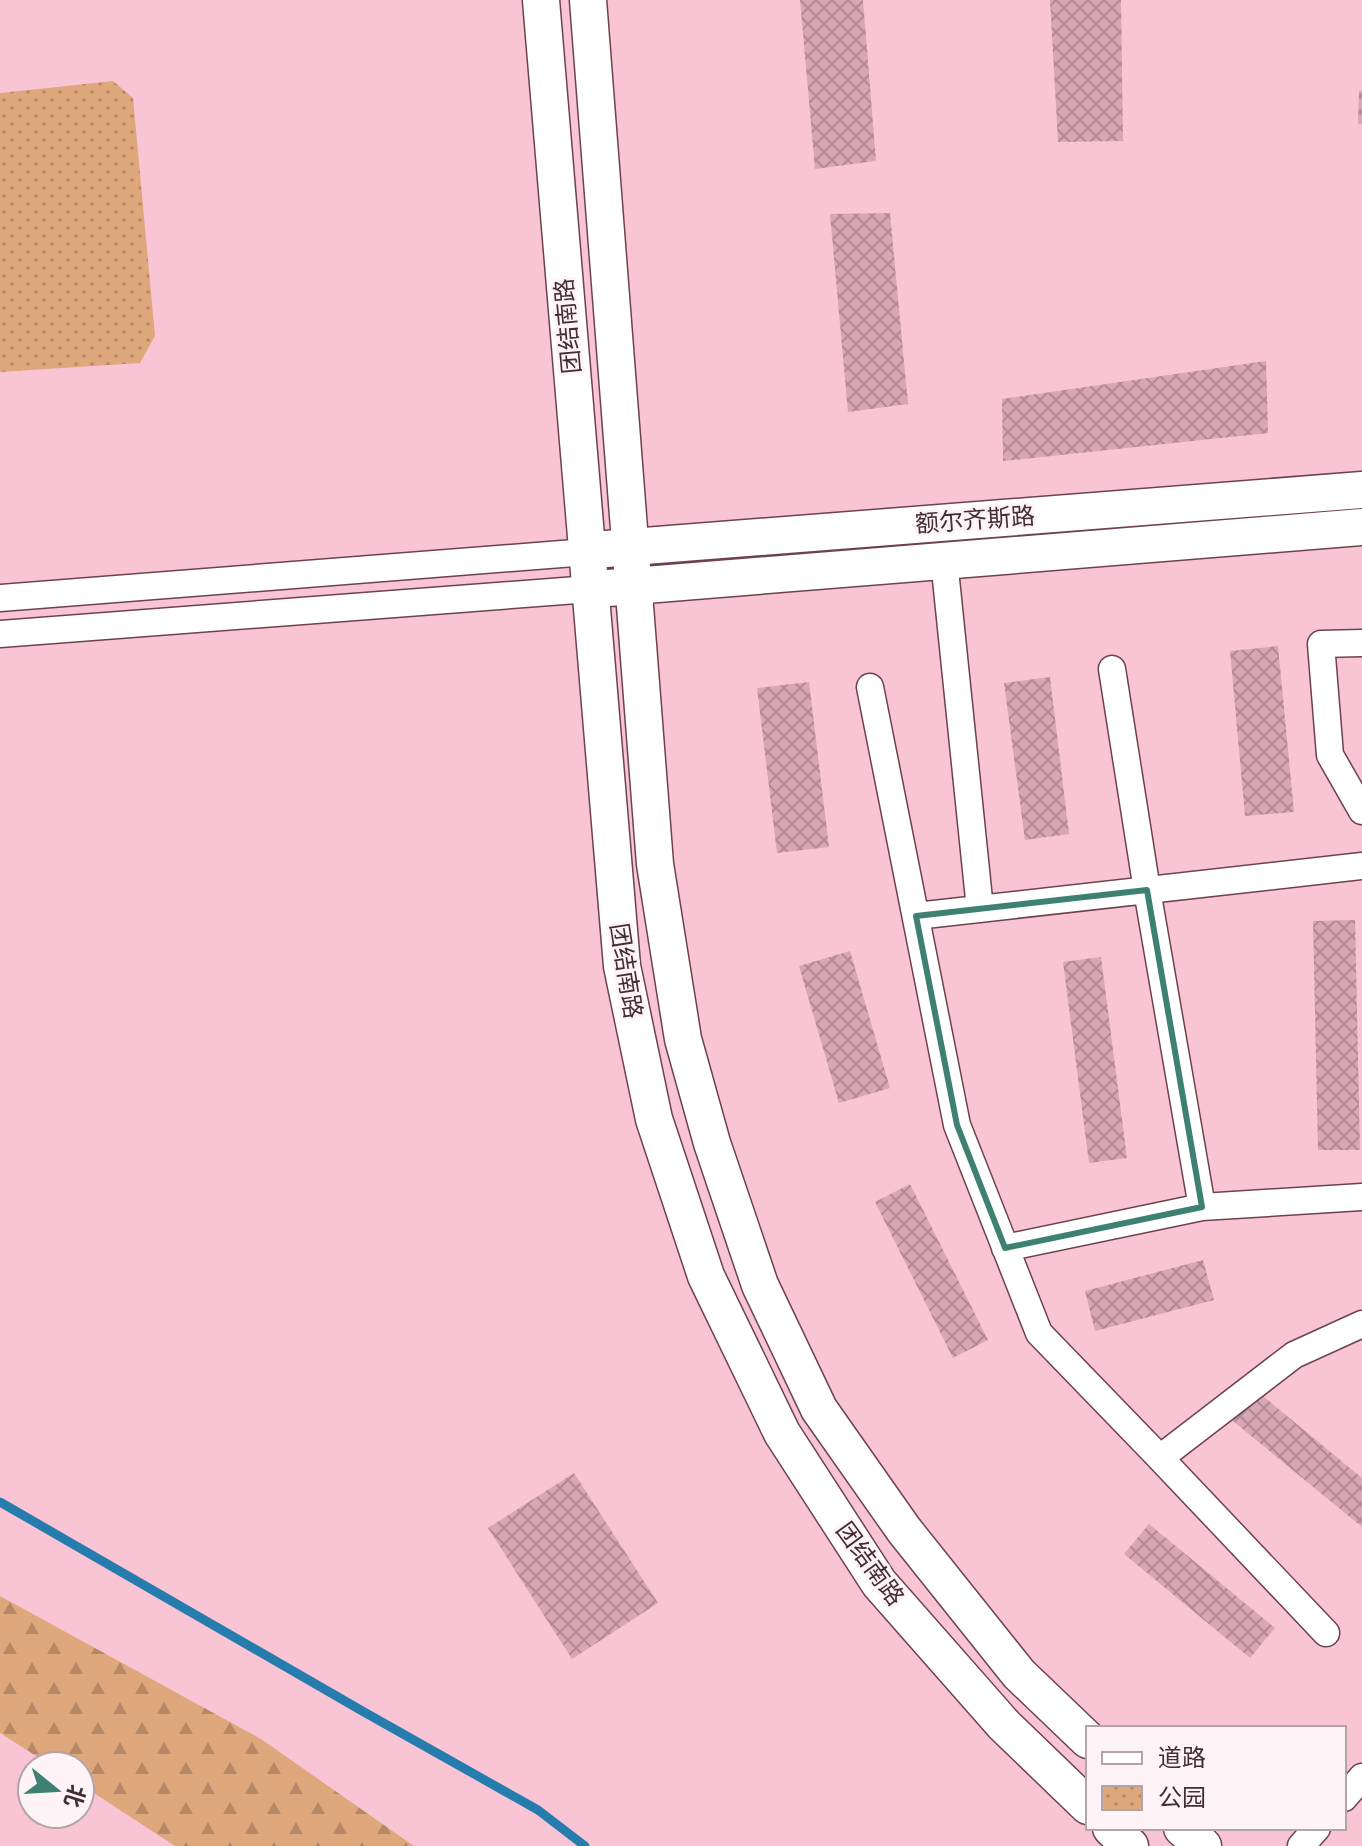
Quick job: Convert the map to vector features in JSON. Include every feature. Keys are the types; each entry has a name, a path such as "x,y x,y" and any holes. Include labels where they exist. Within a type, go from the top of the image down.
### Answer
{"main road":[{"name":"团结南路","path":"541,0 622,966 654,1119 706,1276 782,1433 879,1583 1004,1725 1086,1804"},
{"name":"团结南路","path":"588,0 655,864 683,1039 712,1143 760,1285 819,1409 904,1530 1019,1674 1086,1738"},
{"name":"额尔齐斯路","path":"587,552 630,546 1362,490"},
{"path":"590,589 1362,527"},
{"path":"1113,1830 1130,1846"},
{"path":"1184,1830 1203,1846"}],"street":[{"path":"0,598 587,552"},
{"path":"944,560 980,909"},
{"path":"0,634 590,589"},
{"path":"1362,643 1321,644 1330,755 1362,811"},
{"path":"1112,669 1202,1207"},
{"path":"870,687 957,1125 1039,1333 1326,1633"},
{"path":"916,916 1362,866"},
{"path":"1005,1248 1202,1207 1362,1197"},
{"path":"1160,1458 1294,1355 1362,1324"},
{"path":"1346,1796 1362,1777"},
{"path":"1301,1846 1315,1830"}],"highlighted area":[{"path":"1147,890 1202,1207 1005,1248 957,1125 916,916"}],"green space":[{"path":"113,81 133,98 155,336 140,363 0,372 0,93"},
{"path":"0,1596 261,1739 414,1846 175,1846 96,1794 96,1750 27,1750 0,1733"}],"building":[{"path":"800,0 863,0 876,161 815,169"},
{"path":"1050,0 1121,0 1123,141 1058,142"},
{"path":"1359,91 1362,91 1362,124 1358,124"},
{"path":"890,213 908,404 848,412 830,214"},
{"path":"1266,361 1268,433 1003,461 1002,399"},
{"path":"1278,646 1294,812 1245,816 1230,651"},
{"path":"1050,677 1069,834 1025,840 1004,683"},
{"path":"809,682 829,847 777,853 757,688"},
{"path":"1355,920 1360,1150 1318,1150 1313,921"},
{"path":"850,951 890,1088 839,1103 799,966"},
{"path":"1101,957 1127,1158 1089,1163 1063,962"},
{"path":"910,1184 988,1340 953,1358 875,1202"},
{"path":"1203,1260 1214,1300 1095,1331 1085,1291"},
{"path":"1252,1387 1362,1478 1362,1527 1228,1417"},
{"path":"574,1473 658,1603 572,1659 488,1528"},
{"path":"1149,1524 1275,1628 1250,1658 1124,1554"}],"waterway":[{"path":"0,1502 538,1810 585,1846"}]}
